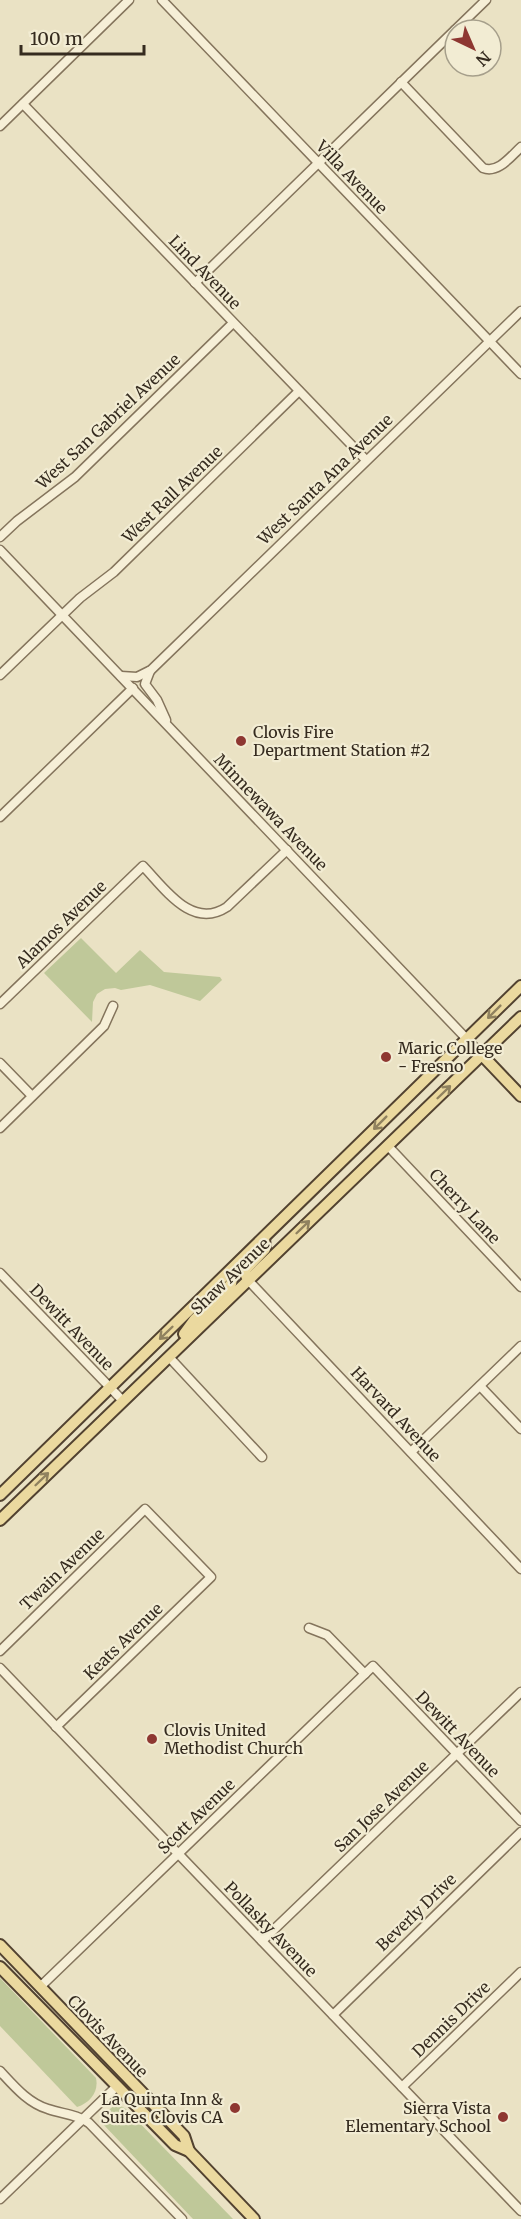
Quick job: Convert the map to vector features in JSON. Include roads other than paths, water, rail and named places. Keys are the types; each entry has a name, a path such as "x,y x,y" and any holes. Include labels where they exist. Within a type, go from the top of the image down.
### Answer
{"main road":[{"name":"Shaw Avenue","path":"0,1495 521,986"},
{"name":"Shaw Avenue","path":"0,1520 521,1017"},
{"name":"Minnewawa Avenue","path":"482,1054 521,1096"},
{"path":"248,1280 244,1271 265,1249 264,1239"},
{"path":"169,1357 195,1319 231,1284 233,1280 231,1271"},
{"name":"Clovis Avenue","path":"0,1946 184,2136 189,2151"},
{"path":"0,1955 29,1986 40,1987"},
{"name":"Clovis Avenue","path":"0,1967 175,2145 189,2151 254,2219"},
{"path":"46,2015 88,2049 114,2074 120,2076 123,2074"},
{"path":"117,2086 128,2088 151,2112 174,2126"}],"street":[{"path":"0,126 129,0"},
{"name":"Villa Avenue","path":"162,0 521,374"},
{"path":"467,18 486,0"},
{"path":"195,283 443,42"},
{"path":"401,82 483,168 490,171 496,169 521,147"},
{"name":"Lind Avenue","path":"23,104 366,460"},
{"name":"West Santa Ana Avenue","path":"151,670 521,311"},
{"name":"West San Gabriel Avenue","path":"0,537 17,521 75,477 232,323"},
{"name":"West Rall Avenue","path":"0,675 62,614 114,572 299,392"},
{"name":"Minnewawa Avenue","path":"0,549 482,1054"},
{"path":"121,675 137,677 151,670"},
{"path":"151,670 145,684 158,700 169,726"},
{"path":"0,817 133,688"},
{"name":"Alamos Avenue","path":"0,1004 143,867 182,906 201,915 218,913 235,900 287,850"},
{"path":"0,1128 104,1026 113,1006"},
{"path":"0,1063 32,1096"},
{"name":"Cherry Lane","path":"388,1146 521,1287"},
{"name":"Dewitt Avenue","path":"0,1273 123,1401"},
{"name":"Harvard Avenue","path":"248,1280 521,1569"},
{"path":"411,1452 521,1346"},
{"path":"169,1357 262,1457"},
{"path":"480,1386 521,1429"},
{"name":"Keats Avenue","path":"56,1727 210,1577 146,1509"},
{"name":"Twain Avenue","path":"0,1651 146,1509"},
{"path":"309,1628 327,1635 365,1674"},
{"name":"Dewitt Avenue","path":"373,1666 521,1821"},
{"name":"Scott Avenue","path":"40,1987 373,1666"},
{"name":"Pollasky Avenue","path":"0,1668 521,2211"},
{"name":"San Jose Avenue","path":"262,1941 521,1692"},
{"name":"Beverly Drive","path":"333,2015 521,1832"},
{"name":"Dennis Drive","path":"402,2087 521,1972"},
{"path":"0,2071 24,2096 39,2106 83,2119 182,2219"},
{"path":"0,2199 117,2086"}],"place":[{"name":"Clovis Fire Department Station #2","path":"241,741"},
{"name":"Maric College - Fresno","path":"386,1057"},
{"name":"Clovis United Methodist Church","path":"152,1739"},
{"name":"La Quinta Inn & Suites Clovis CA","path":"235,2108"},
{"name":"Sierra Vista Elementary School","path":"503,2117"}]}
